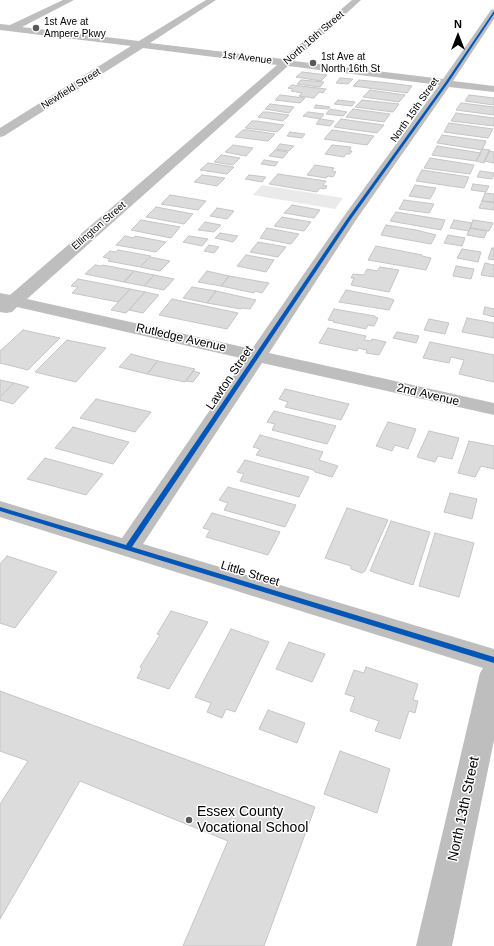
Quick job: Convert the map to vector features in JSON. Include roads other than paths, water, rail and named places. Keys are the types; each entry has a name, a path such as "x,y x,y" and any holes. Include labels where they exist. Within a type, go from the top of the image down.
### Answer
{"street":[{"path":"0,34 70,0"},
{"name":"Newfield Street","path":"0,133 212,0"},
{"name":"North 16th Street","path":"198,138 357,0"},
{"name":"North 15th Street","path":"349,219 446,83 494,12"},
{"name":"1st Avenue","path":"0,27 494,89"},
{"name":"Ellington Street","path":"0,313 7,299 198,138"},
{"name":"Lawton Street","path":"128,548 349,219"},
{"name":"Rutledge Avenue","path":"7,299 258,355 362,380"},
{"name":"2nd Avenue","path":"362,380 494,410"},
{"name":"Little Street","path":"0,509 494,660"},
{"name":"North 13th Street","path":"434,946 494,673"}],"place":[{"name":"1st Ave at Ampere Pkwy","path":"36,28"},
{"name":"1st Ave at North 16th St","path":"313,63"},
{"name":"Essex County Vocational School","path":"189,820"}]}
